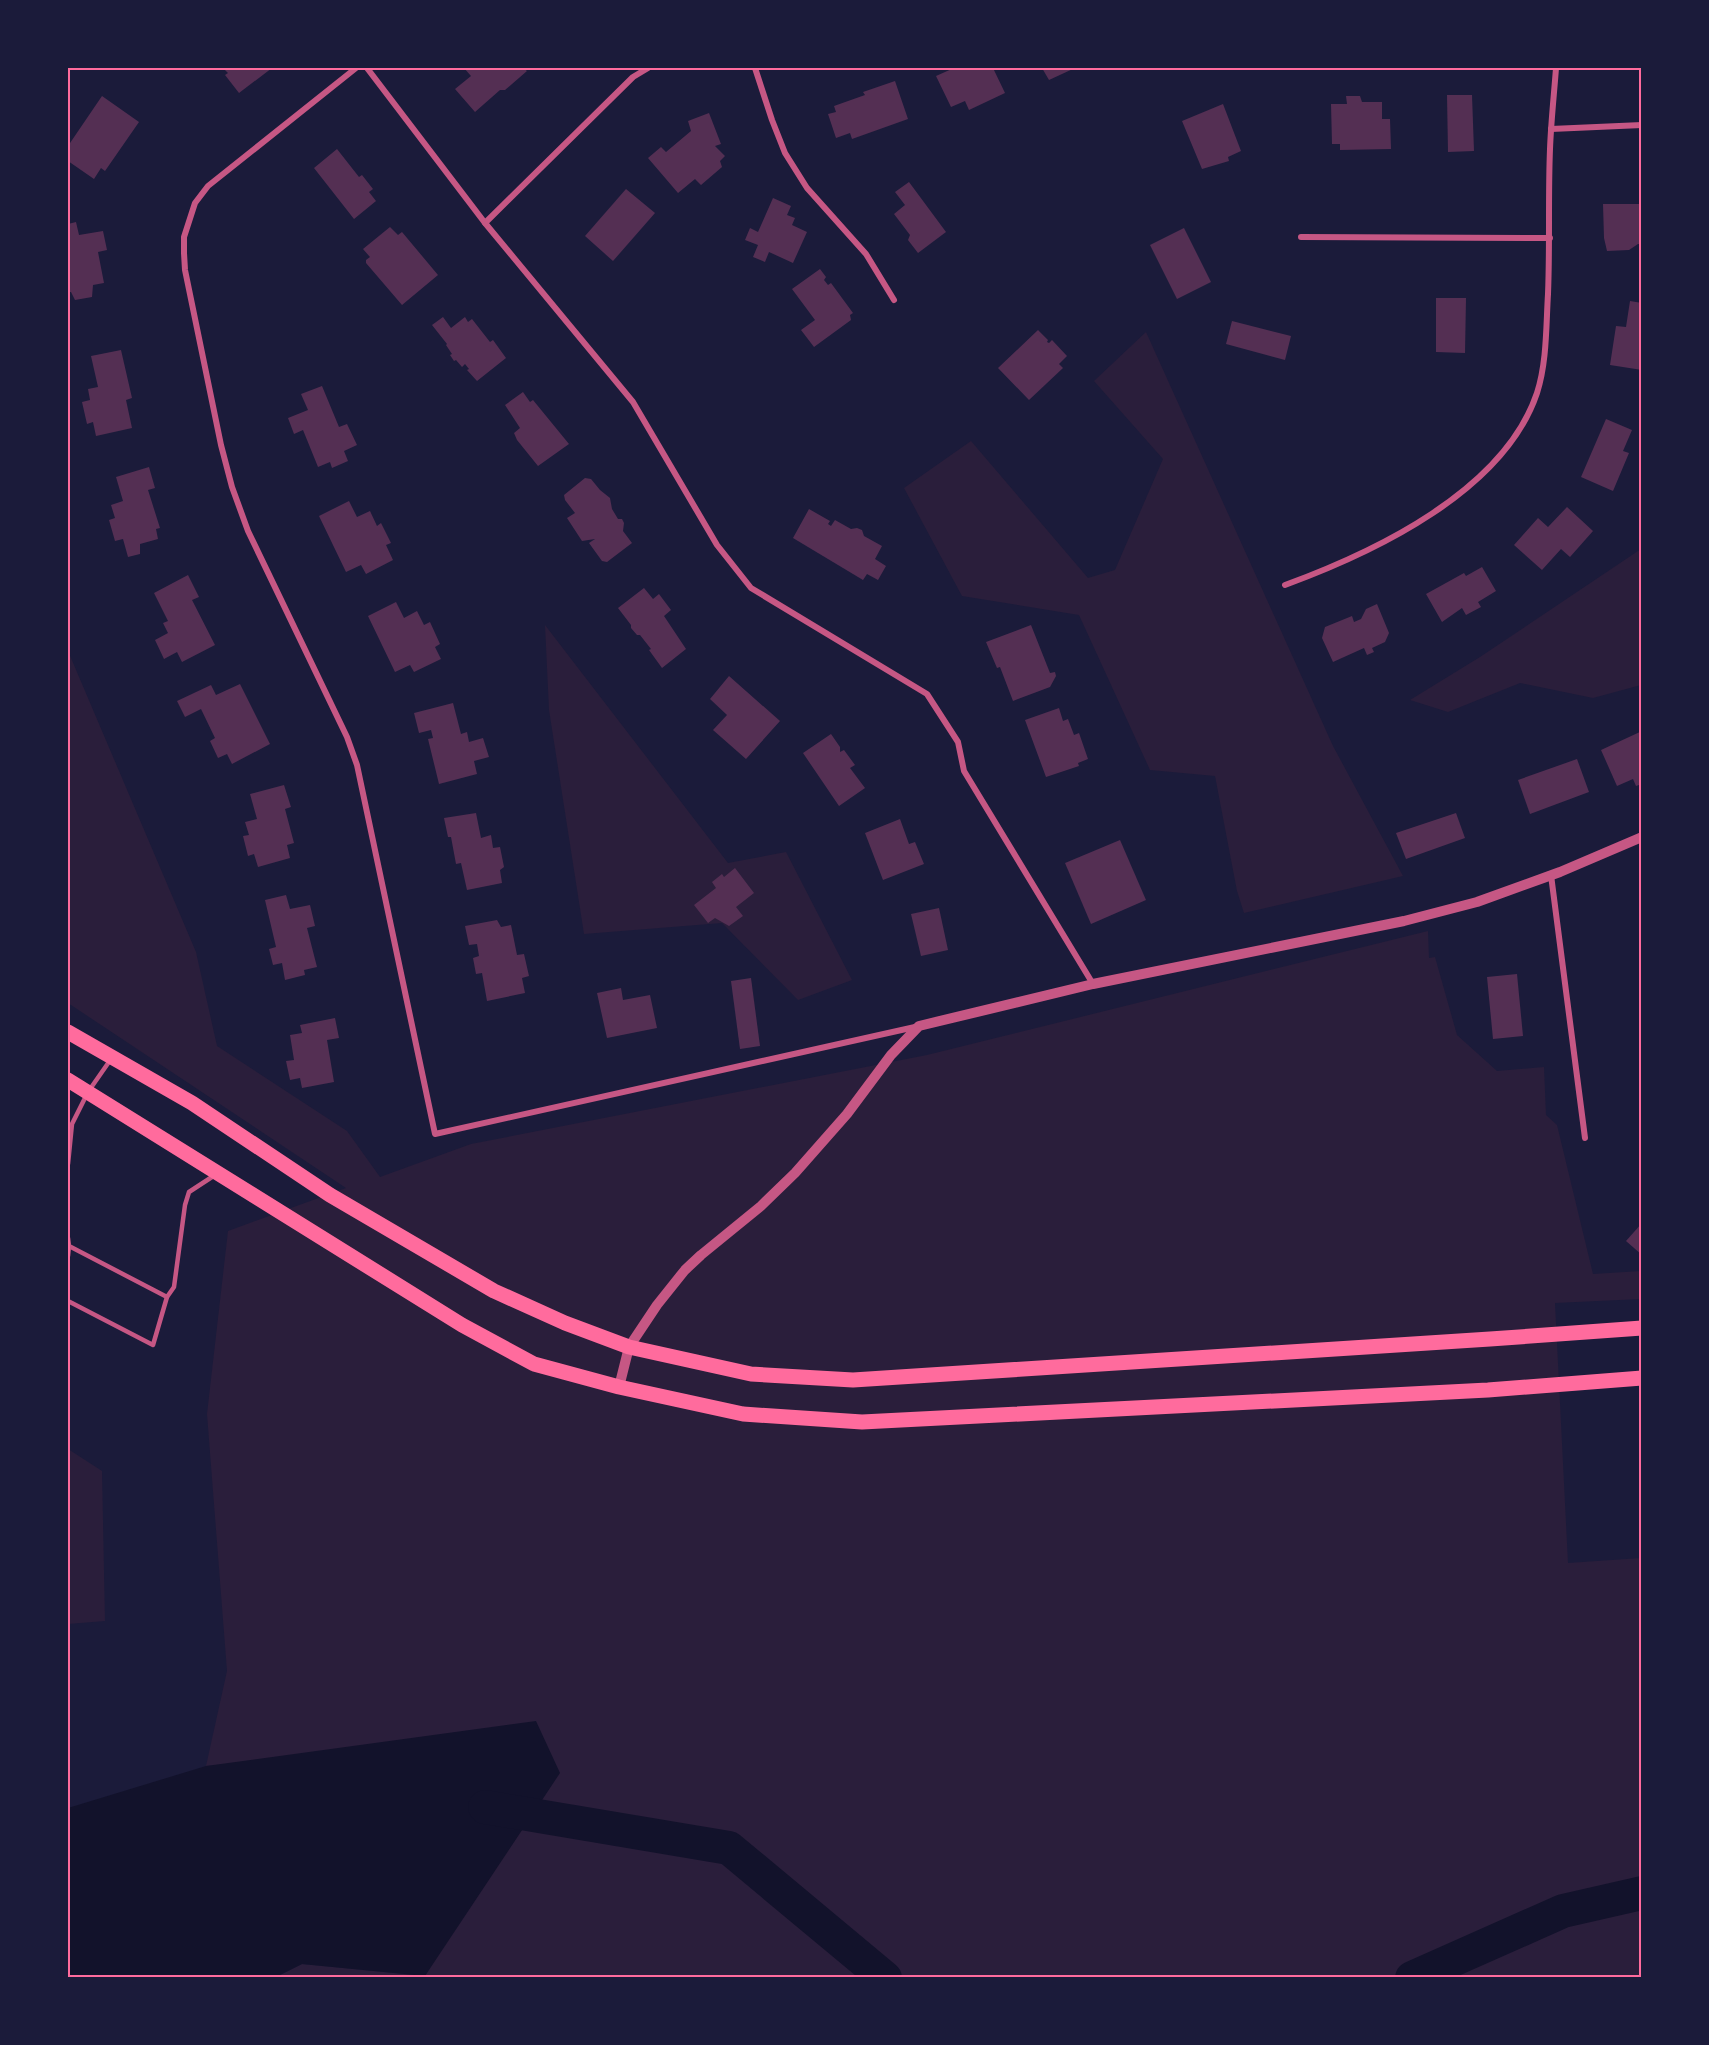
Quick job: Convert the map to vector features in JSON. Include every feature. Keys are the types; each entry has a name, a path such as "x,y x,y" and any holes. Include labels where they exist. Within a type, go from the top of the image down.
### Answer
{"main road":[{"path":"68,1032 192,1103 330,1195 494,1291 565,1323 629,1347 751,1374 853,1380 1641,1328"},
{"path":"68,1080 462,1325 534,1364 620,1387 743,1414 862,1422 1488,1390 1641,1378"}],"street":[{"path":"356,68 208,186 195,203 184,237 185,270 221,445 232,487 248,531 347,737 357,765 435,1134 919,1026 1093,984 1404,921 1477,902 1551,875 1641,837"},
{"path":"367,68 485,223 633,402 717,545 752,588 927,694 958,742 964,771 1093,984"},
{"path":"485,223 633,77 648,68"},
{"path":"756,68 785,153 807,188 866,254 894,300"},
{"path":"1285,585 1337,566 1428,516 1477,480 1502,453 1521,425 1537,393 1545,351 1550,238 1551,129 1557,68"},
{"path":"1551,129 1641,125"},
{"path":"1301,237 1550,238"},
{"path":"1551,875 1586,1138"},
{"path":"620,1387 629,1347 657,1305 685,1270 761,1206 795,1173 847,1114 891,1055 919,1026"}],"lane":[{"path":"68,1164 72,1124 88,1092 112,1057"},
{"path":"68,1301 153,1345 167,1297 174,1287 185,1205 189,1192 218,1173"},
{"path":"68,1238 68,1256"},
{"path":"69,1246 167,1297"}],"shaded area":[{"path":"1146,332 1333,746 1403,876 1244,913 1237,891 1215,776 1150,770 1079,615 962,596 904,488 971,441 1088,578 1115,570 1163,459 1094,381"},
{"path":"1641,549 1641,685 1593,698 1520,683 1448,712 1410,700 1480,657"},
{"path":"545,625 728,863 786,852 852,980 798,1000 722,923 584,934 549,710"},
{"path":"68,651 196,952 217,1046 347,1131 380,1177 471,1144 927,1055 1428,931 1429,958 1435,957 1457,1035 1497,1071 1544,1067 1546,1115 1557,1125 1593,1274 1641,1271 1641,1299 1555,1303 1568,1563 1641,1558 1641,1977 276,1977 302,1964 425,1976 539,1743 206,1766 227,1671 207,1414 228,1231 346,1188 68,1003"},
{"path":"68,1449 102,1471 105,1621 68,1624"},
{"path":"536,1721 560,1773 425,1976 302,1964 276,1977 68,1977 68,1808 206,1766"}],"building":[{"path":"223,68 272,68 239,93 225,75 228,73"},
{"path":"464,68 523,68 527,71 475,112 455,89 471,76"},
{"path":"954,68 993,68 1005,93 969,110 965,101 951,107 936,76"},
{"path":"1042,68 1075,68 1049,80"},
{"path":"895,81 908,119 852,139 850,133 836,138 828,114 836,112 834,106 865,95 863,92"},
{"path":"1447,95 1472,95 1474,151 1448,152"},
{"path":"102,96 139,122 105,171 101,168 94,179 68,161 68,146"},
{"path":"1346,96 1360,96 1362,102 1382,102 1382,119 1390,119 1391,149 1340,150 1340,144 1332,144 1331,104 1347,104"},
{"path":"1223,104 1241,151 1228,157 1229,161 1202,169 1182,121"},
{"path":"709,113 721,144 715,146 725,156 720,161 722,167 701,185 695,179 678,193 648,158 661,147 666,152 691,131 688,121"},
{"path":"337,149 359,177 362,175 373,189 369,192 376,201 354,219 314,168"},
{"path":"909,182 946,232 918,253 908,240 910,235 894,214 905,205 895,192"},
{"path":"626,189 655,213 613,261 585,236"},
{"path":"773,198 791,206 787,215 795,218 792,225 807,232 793,263 769,252 765,262 753,257 758,245 745,240 750,228 758,232"},
{"path":"1603,204 1642,204 1642,244 1629,250 1607,251 1604,238"},
{"path":"76,222 79,235 103,231 107,250 98,252 104,283 93,285 92,297 75,300 71,292 68,292 68,224"},
{"path":"390,227 398,235 402,232 438,275 402,305 366,263 370,257 363,249"},
{"path":"1184,228 1211,282 1177,299 1150,245"},
{"path":"820,269 826,277 824,280 828,285 831,283 853,313 850,315 851,320 814,347 801,330 815,320 792,289"},
{"path":"1436,298 1466,298 1465,353 1436,352"},
{"path":"1630,301 1642,303 1642,370 1610,365 1616,326 1626,327"},
{"path":"443,317 451,328 465,317 468,322 472,319 490,342 493,340 506,358 477,381 467,370 469,369 465,364 462,367 456,360 454,361 447,344 432,325"},
{"path":"1232,321 1291,336 1285,360 1226,344"},
{"path":"1038,330 1048,340 1047,342 1052,340 1067,356 1059,364 1063,368 1029,400 998,368"},
{"path":"121,350 132,398 126,400 132,428 96,436 93,422 87,424 82,402 90,400 88,389 98,387 91,356"},
{"path":"322,386 339,427 347,424 357,445 344,451 348,461 332,468 330,462 318,467 303,430 294,434 288,418 308,410 301,394"},
{"path":"523,392 530,402 533,400 569,444 538,466 517,440 514,433 520,428 505,405"},
{"path":"1606,419 1632,430 1623,451 1629,453 1613,491 1581,477"},
{"path":"149,467 155,488 148,490 160,528 156,529 158,539 140,544 140,554 128,557 123,539 115,541 109,520 115,518 111,505 123,501 116,477"},
{"path":"585,478 591,479 610,498 612,509 618,519 622,519 623,531 632,543 607,562 602,561 589,543 595,539 582,541 567,518 575,513 564,495"},
{"path":"349,501 357,517 370,511 377,526 381,523 391,543 386,545 393,560 366,574 361,565 346,572 319,516"},
{"path":"1567,507 1593,531 1570,557 1561,549 1542,570 1514,545 1538,518 1548,527"},
{"path":"809,509 830,521 828,524 831,526 835,520 851,529 862,530 864,536 882,546 875,559 886,566 878,580 867,574 863,580 793,538"},
{"path":"1482,567 1496,591 1478,602 1481,607 1466,615 1462,608 1442,622 1426,594 1464,573 1466,576"},
{"path":"188,575 199,597 192,600 215,645 182,662 177,652 164,659 155,640 168,633 163,623 168,621 154,593"},
{"path":"644,588 653,599 659,594 671,610 664,616 686,649 662,668 649,650 651,649 631,628 618,608"},
{"path":"396,602 404,618 417,611 424,625 430,622 440,644 435,647 441,659 414,672 410,665 395,672 368,616"},
{"path":"1377,604 1389,633 1385,642 1372,648 1374,652 1367,655 1364,648 1333,662 1322,638 1325,627 1352,616 1354,622 1361,619 1366,609"},
{"path":"1031,625 1050,673 1055,672 1056,676 1050,687 1013,701 1000,667 997,668 986,642"},
{"path":"729,676 780,721 746,759 713,730 727,715 710,699"},
{"path":"240,684 270,744 232,764 227,754 218,758 210,741 215,738 201,709 185,717 177,701 211,685 216,695"},
{"path":"453,703 461,734 467,732 469,742 483,738 489,757 474,761 477,774 439,784 428,739 433,738 431,730 419,733 414,713"},
{"path":"1059,708 1063,721 1068,719 1074,735 1079,733 1088,759 1078,763 1079,766 1046,777 1025,720"},
{"path":"1642,731 1642,784 1636,786 1633,779 1617,786 1601,750"},
{"path":"831,734 840,747 840,752 844,750 855,765 850,768 865,788 839,806 803,753"},
{"path":"1577,759 1589,792 1530,814 1518,780"},
{"path":"284,785 291,807 285,809 294,843 287,845 290,858 258,867 254,854 248,856 243,836 249,835 245,822 257,819 250,794"},
{"path":"476,813 481,838 491,835 493,848 500,847 504,867 500,870 502,883 467,890 461,863 456,864 451,837 448,837 444,818"},
{"path":"1456,813 1465,838 1406,859 1396,833"},
{"path":"900,819 909,844 915,842 924,864 883,880 865,833"},
{"path":"1120,840 1146,900 1091,924 1065,863"},
{"path":"735,868 754,893 736,907 743,916 729,926 715,918 708,923 694,905 716,888 712,882 722,874 724,877"},
{"path":"286,895 290,909 310,905 315,926 307,928 317,967 304,970 305,975 285,980 282,963 273,965 269,949 276,947 265,900"},
{"path":"939,908 948,950 921,956 911,914"},
{"path":"497,920 501,927 511,925 517,955 524,954 529,976 522,978 525,993 487,1001 482,973 476,974 473,958 479,956 477,944 469,945 465,926"},
{"path":"1517,974 1523,1036 1493,1039 1487,977"},
{"path":"751,978 760,1046 740,1049 731,981"},
{"path":"621,988 623,1000 650,995 657,1028 607,1038 597,993"},
{"path":"335,1018 339,1038 327,1040 334,1082 302,1088 300,1078 290,1080 286,1061 294,1060 290,1035 302,1033 300,1025"},
{"path":"1642,1223 1642,1255 1626,1241"}],"waterway":[{"path":"485,1807 729,1848 885,1978"},
{"path":"1412,1978 1563,1911 1642,1893"}]}
